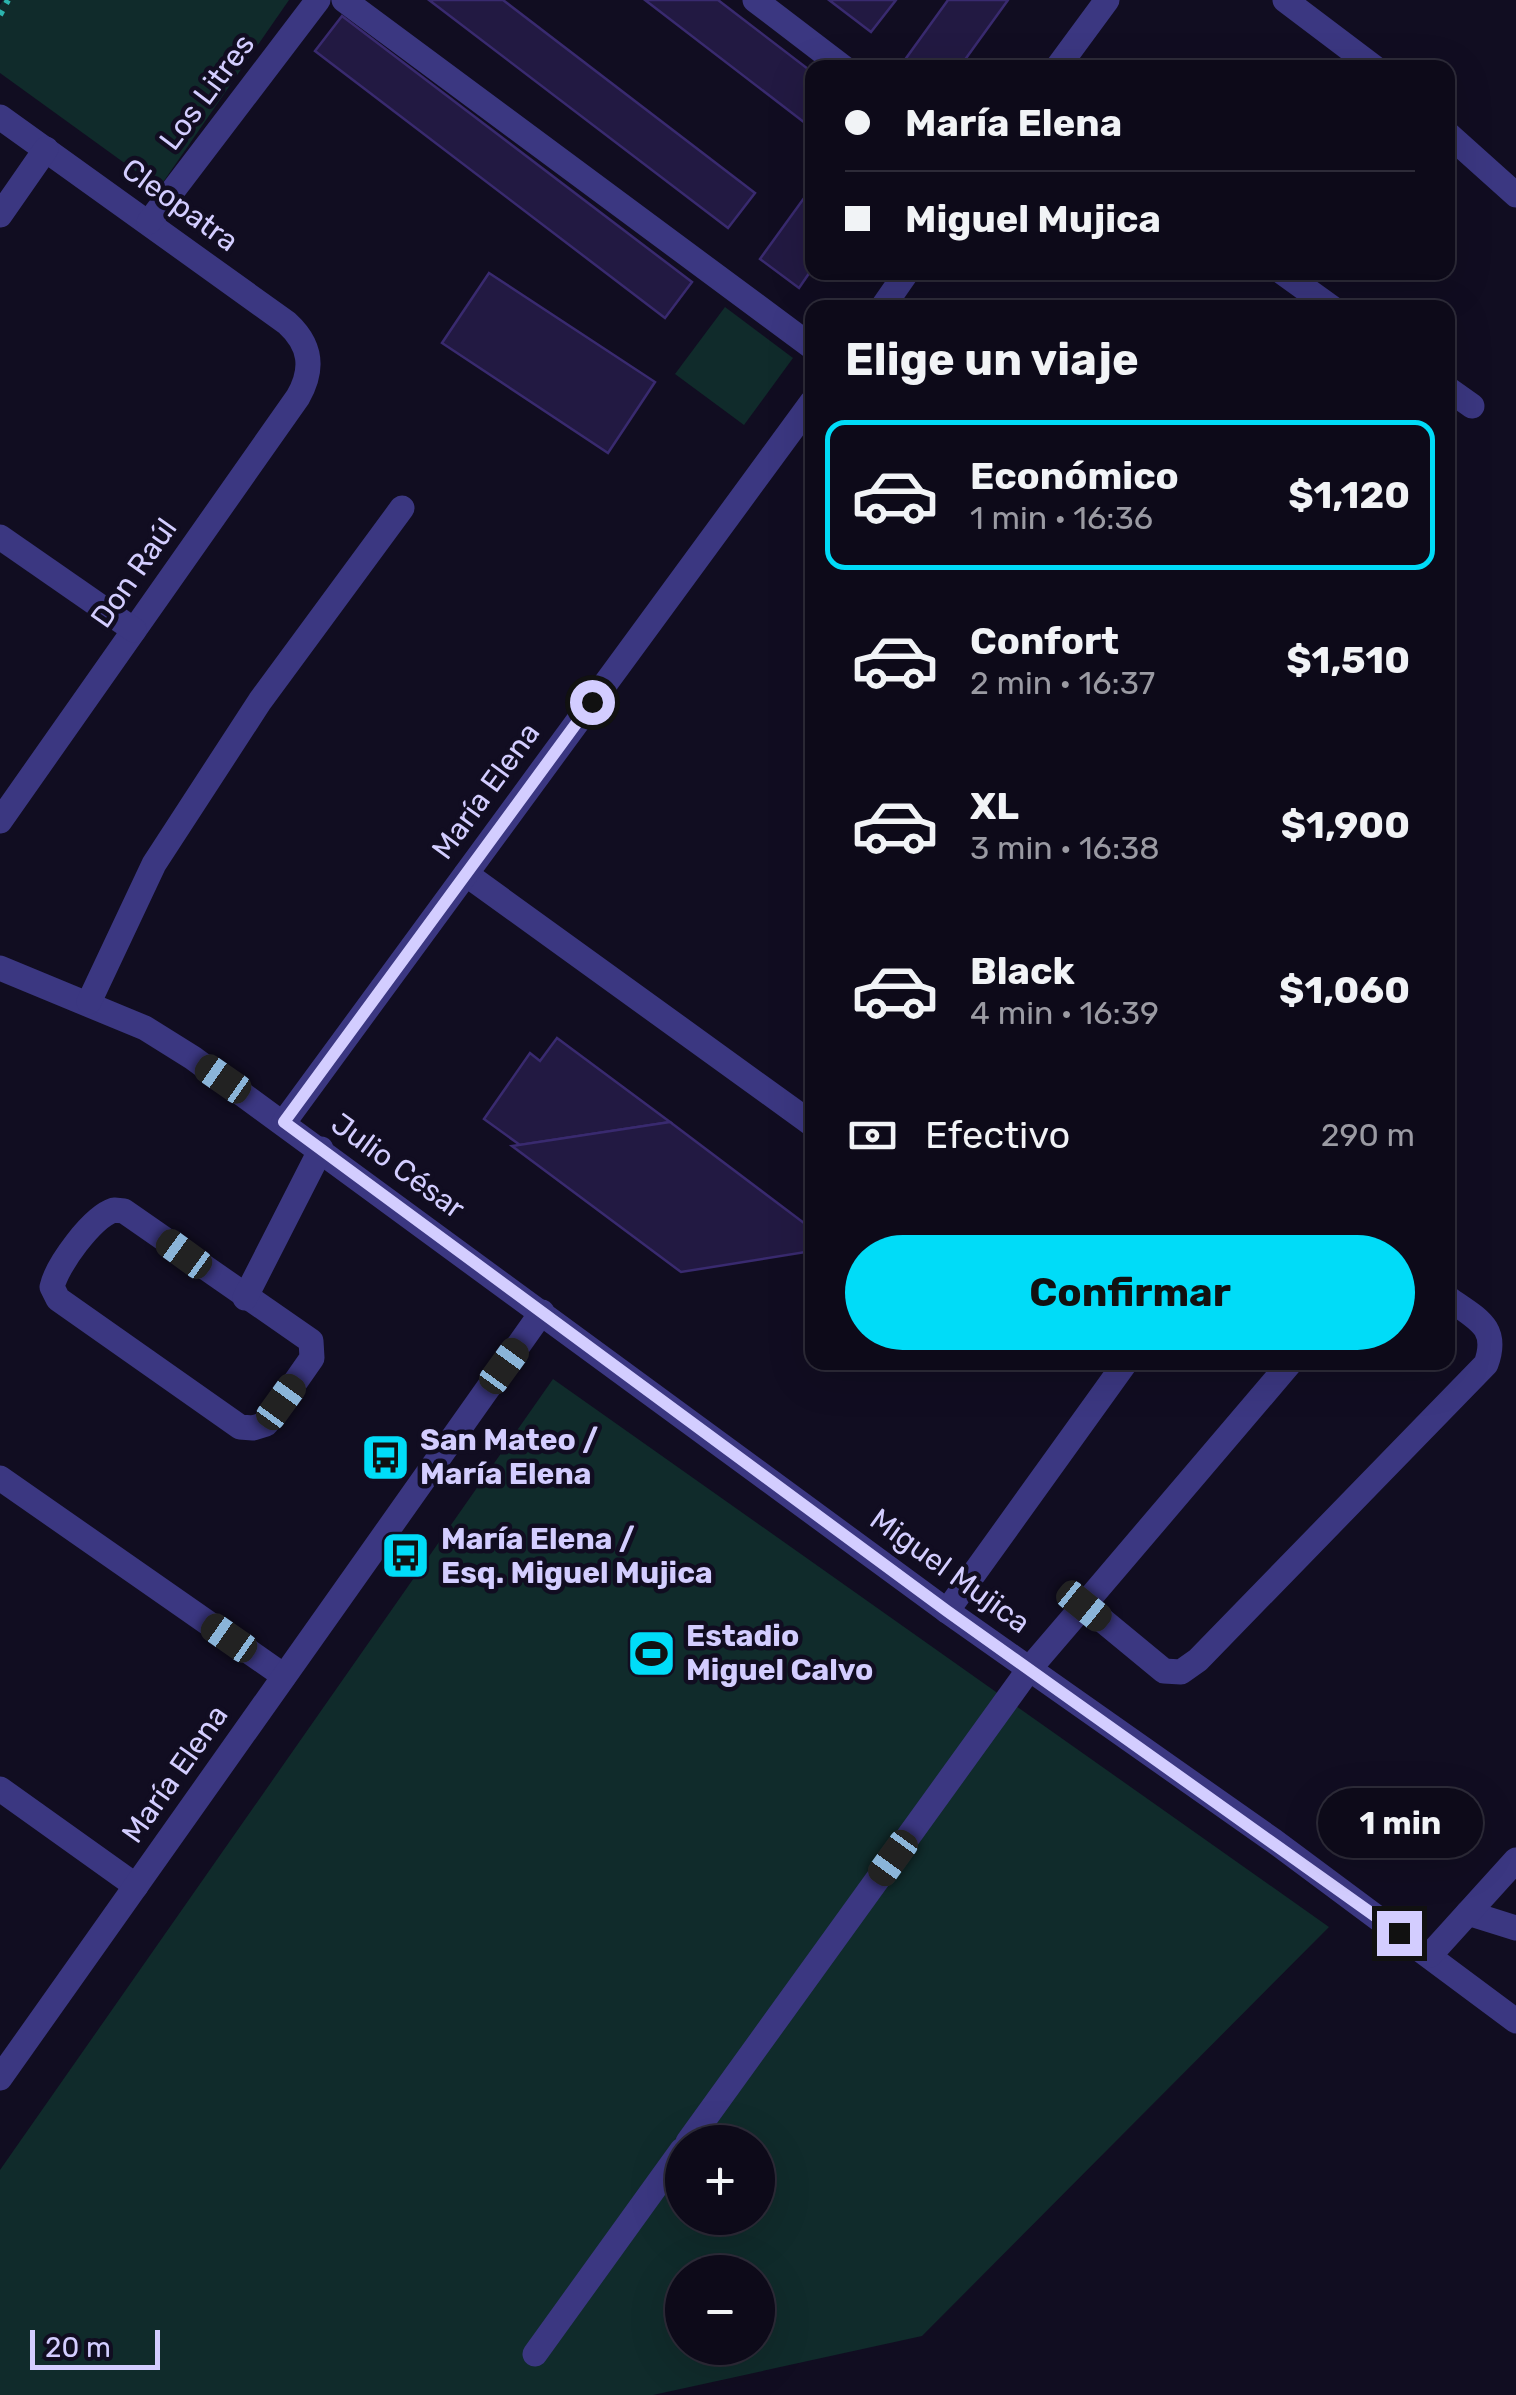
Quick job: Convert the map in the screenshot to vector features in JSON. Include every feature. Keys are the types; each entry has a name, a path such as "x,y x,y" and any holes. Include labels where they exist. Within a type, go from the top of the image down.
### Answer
{"street":[{"name":"Los Litres","path":"149,222 318,0"},
{"path":"344,0 805,342"},
{"path":"755,0 834,60"},
{"path":"1063,60 1107,0"},
{"path":"1285,0 1364,60"},
{"name":"Cleopatra","path":"0,117 287,323 305,344 308,358"},
{"path":"1455,140 1516,195"},
{"path":"0,215 46,149"},
{"path":"1293,280 1321,300"},
{"name":"Don Raúl","path":"0,821 298,397 309,372 308,358"},
{"path":"1455,395 1472,406"},
{"name":"María Elena","path":"284,1122 805,412"},
{"path":"89,1002 154,864 260,701 402,508"},
{"path":"0,537 134,630"},
{"path":"466,874 805,1119"},
{"name":"Julio César","path":"0,968 89,1002 161,1038 284,1122 542,1312"},
{"path":"245,1298 321,1149"},
{"path":"114,1210 124,1211 245,1298 311,1341 313,1350 312,1358 266,1424 253,1428 240,1427 58,1299 52,1288 55,1272 102,1214 114,1210"},
{"path":"1084,1606 1164,1671 1182,1672 1198,1660 1486,1364 1492,1347 1487,1328 1455,1303"},
{"name":"María Elena","path":"0,2076 542,1312"},
{"name":"Miguel Mujica","path":"542,1312 947,1611 1516,2020"},
{"path":"947,1611 1120,1370"},
{"path":"700,2125 1030,1668 1284,1370"},
{"path":"0,1478 284,1676"},
{"path":"0,1789 136,1886"},
{"path":"1430,1956 1516,1860"},
{"path":"1468,1913 1516,1928"},
{"path":"535,2354 665,2174"}],"path":[{"path":"0,15 8,0"}],"green space":[{"path":"3,0 289,0 159,188 0,73"},
{"path":"725,307 793,358 744,425 675,374"},
{"name":"Estadio Miguel Calvo","path":"553,1379 1329,1927 922,2336 653,2395 0,2395 0,2170"}],"building":[{"path":"429,0 503,0 755,193 728,228"},
{"path":"645,0 718,0 805,67 805,123"},
{"path":"829,0 896,0 871,32"},
{"path":"948,0 1008,0 965,60 905,60"},
{"path":"342,16 692,282 665,318 315,51"},
{"path":"805,197 805,279 799,288 760,259"},
{"path":"489,273 655,382 608,453 442,343"},
{"path":"557,1038 670,1122 520,1145 484,1119 530,1053 540,1061"},
{"path":"670,1122 805,1224 805,1252 681,1272 512,1146"}],"place":[{"name":"San Mateo / María Elena","path":"385,1457"},
{"name":"María Elena / Esq. Miguel Mujica","path":"406,1556"},
{"name":"Estadio Miguel Calvo","path":"651,1653"}],"route":[{"path":"592,702 284,1122 947,1611 1399,1933"}]}
